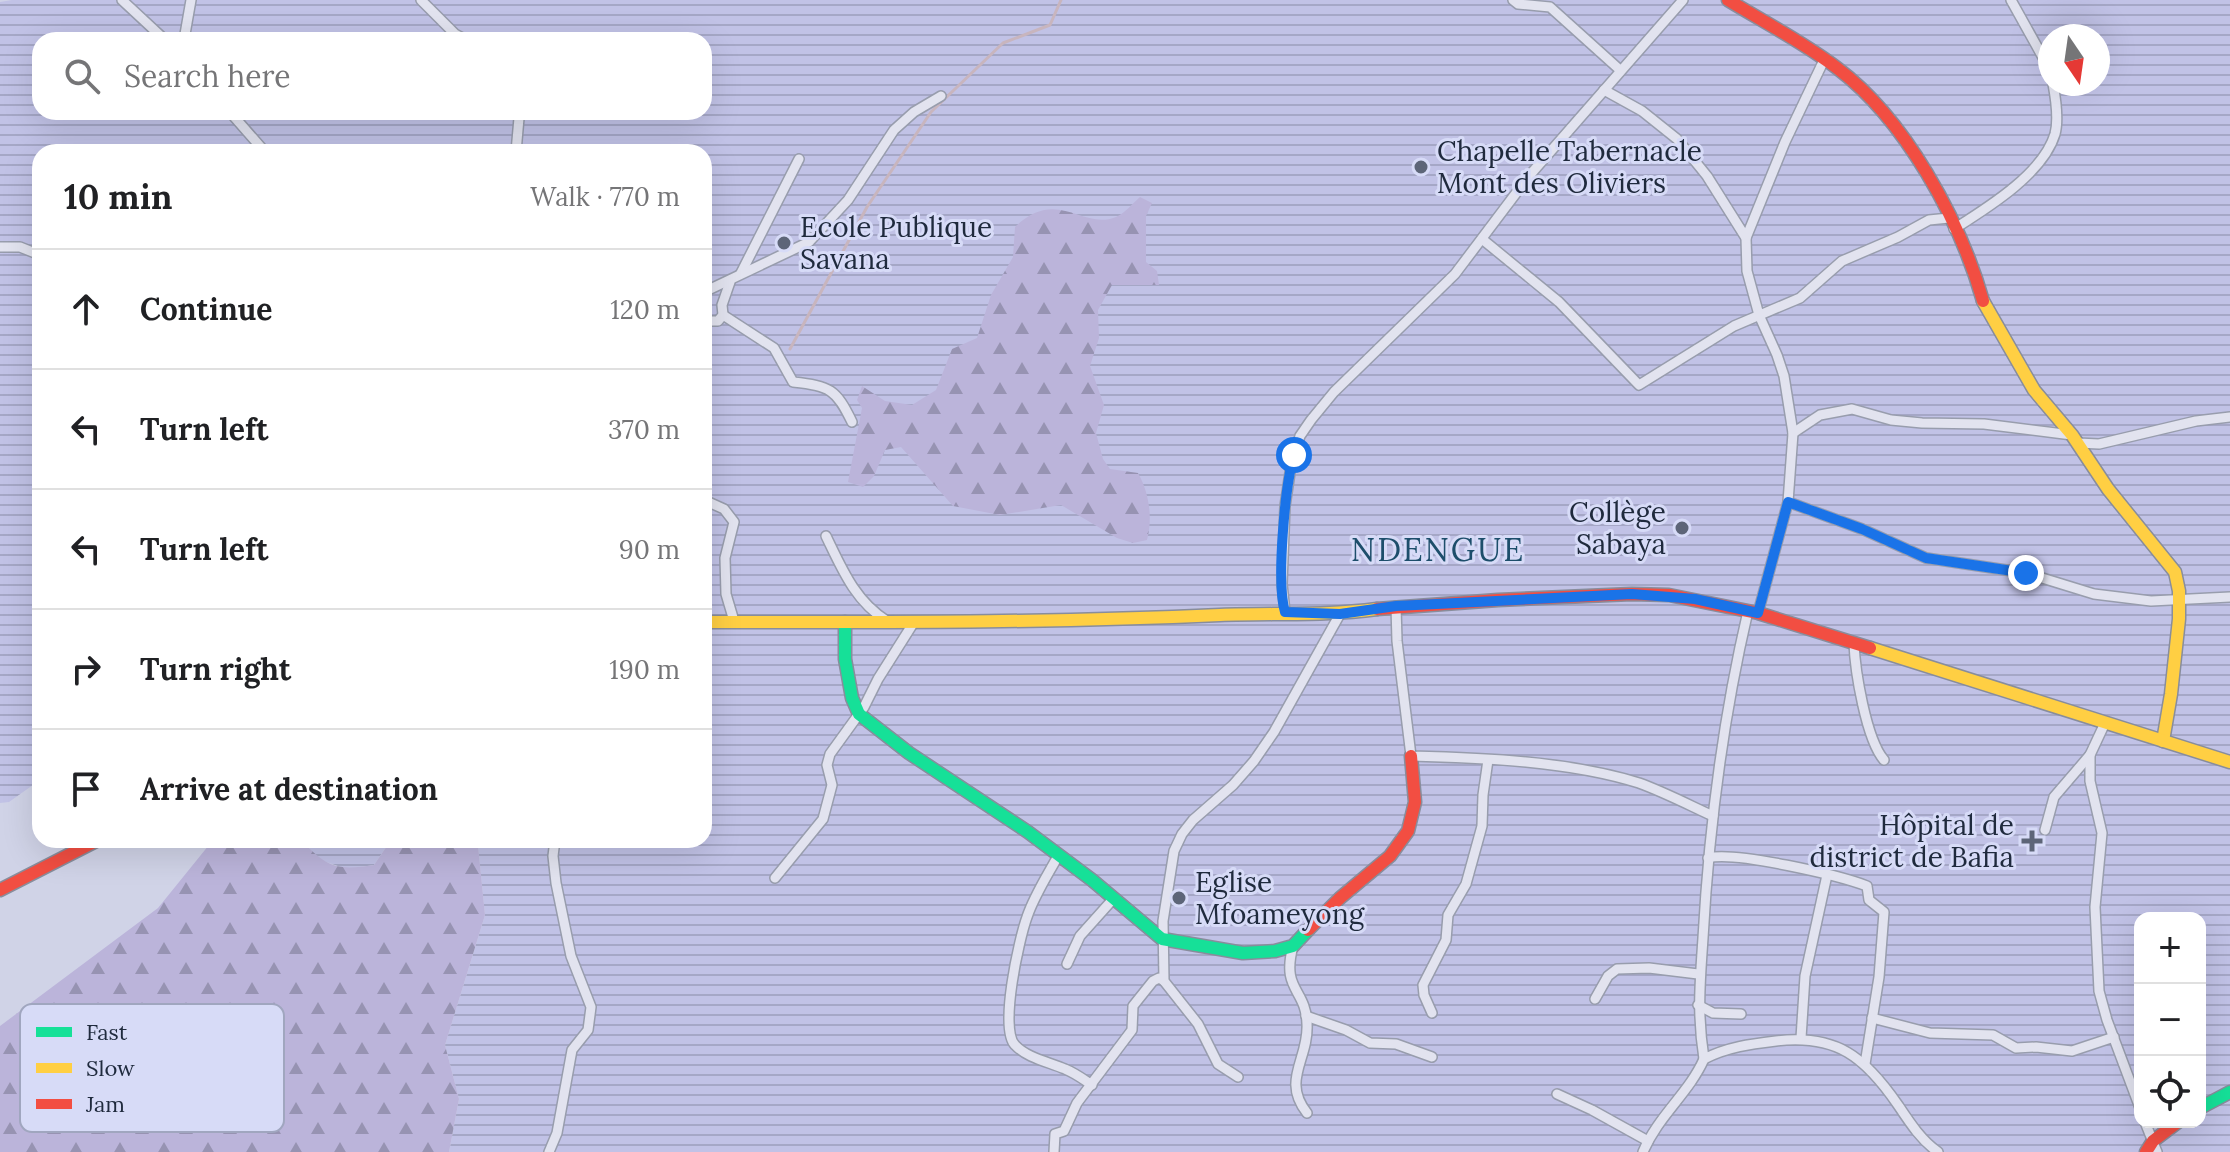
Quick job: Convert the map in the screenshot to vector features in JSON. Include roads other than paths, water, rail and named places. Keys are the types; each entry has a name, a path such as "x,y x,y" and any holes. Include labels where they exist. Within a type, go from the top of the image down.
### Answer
{"street":[{"path":"122,0 156,32"},
{"path":"185,32 191,0"},
{"path":"421,0 453,32"},
{"path":"1513,0 1518,4 1550,7 1620,70"},
{"path":"1285,612 1282,584 1285,506 1291,466 1300,436 1334,392 1438,293 1529,176 1683,0"},
{"path":"1728,0 1858,84 1887,114 1935,187 1972,261 1985,307 2034,390 2075,439 2108,489 2169,562 2179,584 2180,601 2173,696 2163,741"},
{"path":"2011,0 2038,48"},
{"path":"1643,1152 1672,1104 1695,1079 1704,1059 1698,974 1708,858 1725,722 1753,612 1788,502 1793,433 1784,376 1759,315 1747,271 1746,238 1785,142 1824,60"},
{"path":"1604,90 1642,111 1677,139 1707,176 1746,238"},
{"path":"741,273 793,251 821,231 848,200 894,130 914,112 941,96"},
{"path":"1482,239 1559,302 1639,385 1705,342 1800,298 1842,261 1929,220 1952,223 2011,190 2047,148 2056,130 2054,96"},
{"path":"237,120 258,144"},
{"path":"517,144 519,120"},
{"path":"712,289 730,282 741,273 799,159"},
{"path":"0,247 20,247 32,252"},
{"path":"712,321 718,321 723,315 722,305 730,282"},
{"path":"723,315 774,348 793,382 823,385 840,396 852,422"},
{"path":"1793,433 1820,415 1852,409 1891,420 1984,424 2099,444 2196,421 2230,417"},
{"path":"2094,468 2093,455 2099,444"},
{"path":"1788,502 1862,529 1926,558 2026,573 2094,594 2126,599 2180,601 2230,597"},
{"path":"712,504 724,509 734,522 725,558 726,594 734,621"},
{"path":"826,536 857,595 890,622"},
{"path":"712,622 914,622 1285,612 1340,614 1396,606 1632,594 1695,599 1753,612 2230,762"},
{"path":"845,622 845,659 852,698 859,714 909,753 1028,832 1162,939 1243,953 1275,951 1293,946 1332,905 1383,863 1408,831 1415,802 1396,606"},
{"path":"1164,981 1162,939 1169,873 1182,834 1254,761 1293,702 1340,614"},
{"path":"775,878 823,819 832,785 827,761 914,622"},
{"path":"1854,643 1869,729 1875,747 1884,760"},
{"path":"2045,830 2054,797 2090,755 2105,723"},
{"path":"2090,755 2090,781 2102,833 2095,907 2099,991 2134,1092"},
{"path":"1411,756 1540,765 1626,780 1713,816"},
{"path":"1432,1013 1423,985 1446,940 1448,915 1466,884 1482,826 1488,760"},
{"path":"0,890 82,848"},
{"path":"549,1152 557,1133 572,1050 588,1030 591,1007 569,947 556,883 554,848"},
{"path":"1058,856 1023,928 1013,981 1009,1033 1012,1042 1021,1050 1076,1074 1092,1085"},
{"path":"1708,858 1750,860 1867,886 1869,900 1884,912 1879,977 1865,1064"},
{"path":"1801,1038 1805,976 1827,875"},
{"path":"1067,964 1086,928 1114,898"},
{"path":"1293,946 1288,971 1306,1016 1307,1038 1297,1069 1295,1089 1299,1104 1307,1113"},
{"path":"1595,999 1608,976 1617,969 1649,968 1698,974"},
{"path":"1054,1152 1055,1134 1064,1131 1073,1110 1132,1030 1133,1006 1159,978 1198,1024 1218,1064 1238,1077"},
{"path":"1698,1005 1713,1013 1741,1014"},
{"path":"1306,1016 1346,1030 1370,1043 1396,1044 1432,1057"},
{"path":"1872,1018 1930,1033 1993,1035 2016,1048 2072,1051 2114,1037"},
{"path":"1704,1059 1729,1049 1801,1038 1829,1044 1865,1064 1920,1136 1938,1152"},
{"path":"2206,1105 2230,1092"},
{"path":"1557,1094 1648,1141"},
{"path":"2147,1128 2152,1148 2172,1128"}],"waterway":[{"path":"790,349 867,207 931,112 1003,43 1050,25 1061,0"}],"place":[{"name":"Chapelle Tabernacle Mont des Oliviers","path":"1421,167"},
{"name":"Ecole Publique Savana","path":"784,243"},
{"name":"Collège Sabaya","path":"1682,528"},
{"name":"Hôpital de district de Bafia","path":"2032,841"},
{"name":"Eglise Mfoameyong","path":"1179,898"}],"district":[{"name":"NDENGUE","path":"1438,550"}]}
